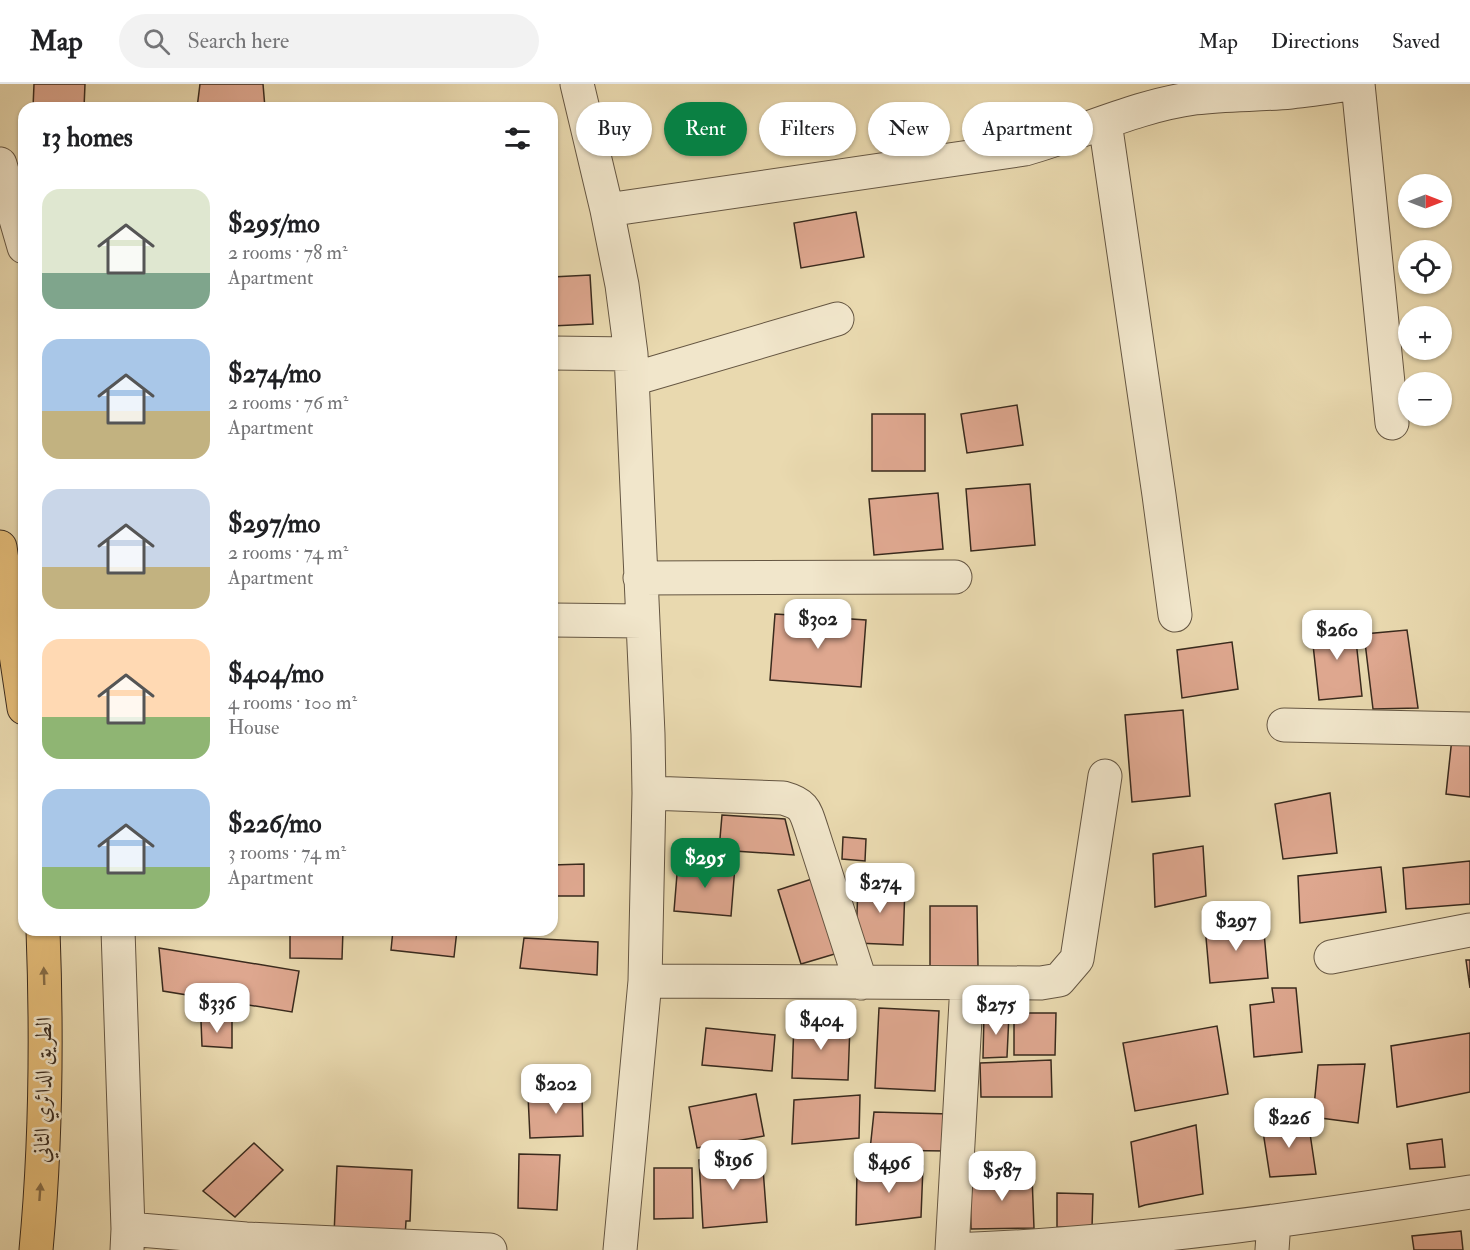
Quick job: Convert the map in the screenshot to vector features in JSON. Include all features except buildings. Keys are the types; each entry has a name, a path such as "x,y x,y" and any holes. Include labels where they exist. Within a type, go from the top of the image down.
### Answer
{"highway":[{"path":"0,547 18,668"},
{"name":"الطريق الدائري الثاني","path":"36,1250 45,1088 43,936"}],"street":[{"path":"578,84 622,285 632,366 648,734 645,981 620,1250"},
{"path":"607,210 1025,149 1058,140 1196,91 1292,92 1350,84"},
{"path":"1358,84 1392,423"},
{"path":"1105,122 1175,615"},
{"path":"0,164 18,226"},
{"path":"558,354 632,366 837,319"},
{"path":"640,578 955,577"},
{"path":"558,620 642,621"},
{"path":"1284,725 1470,729"},
{"path":"645,981 968,984 1041,983 1059,980 1077,959 1105,776"},
{"path":"648,794 783,798 800,804 812,831 861,983"},
{"path":"1330,957 1470,930"},
{"path":"118,936 128,1240 490,1250"},
{"path":"968,984 952,1250 1009,1249 1245,1226 1273,1235 1470,1192"}]}
